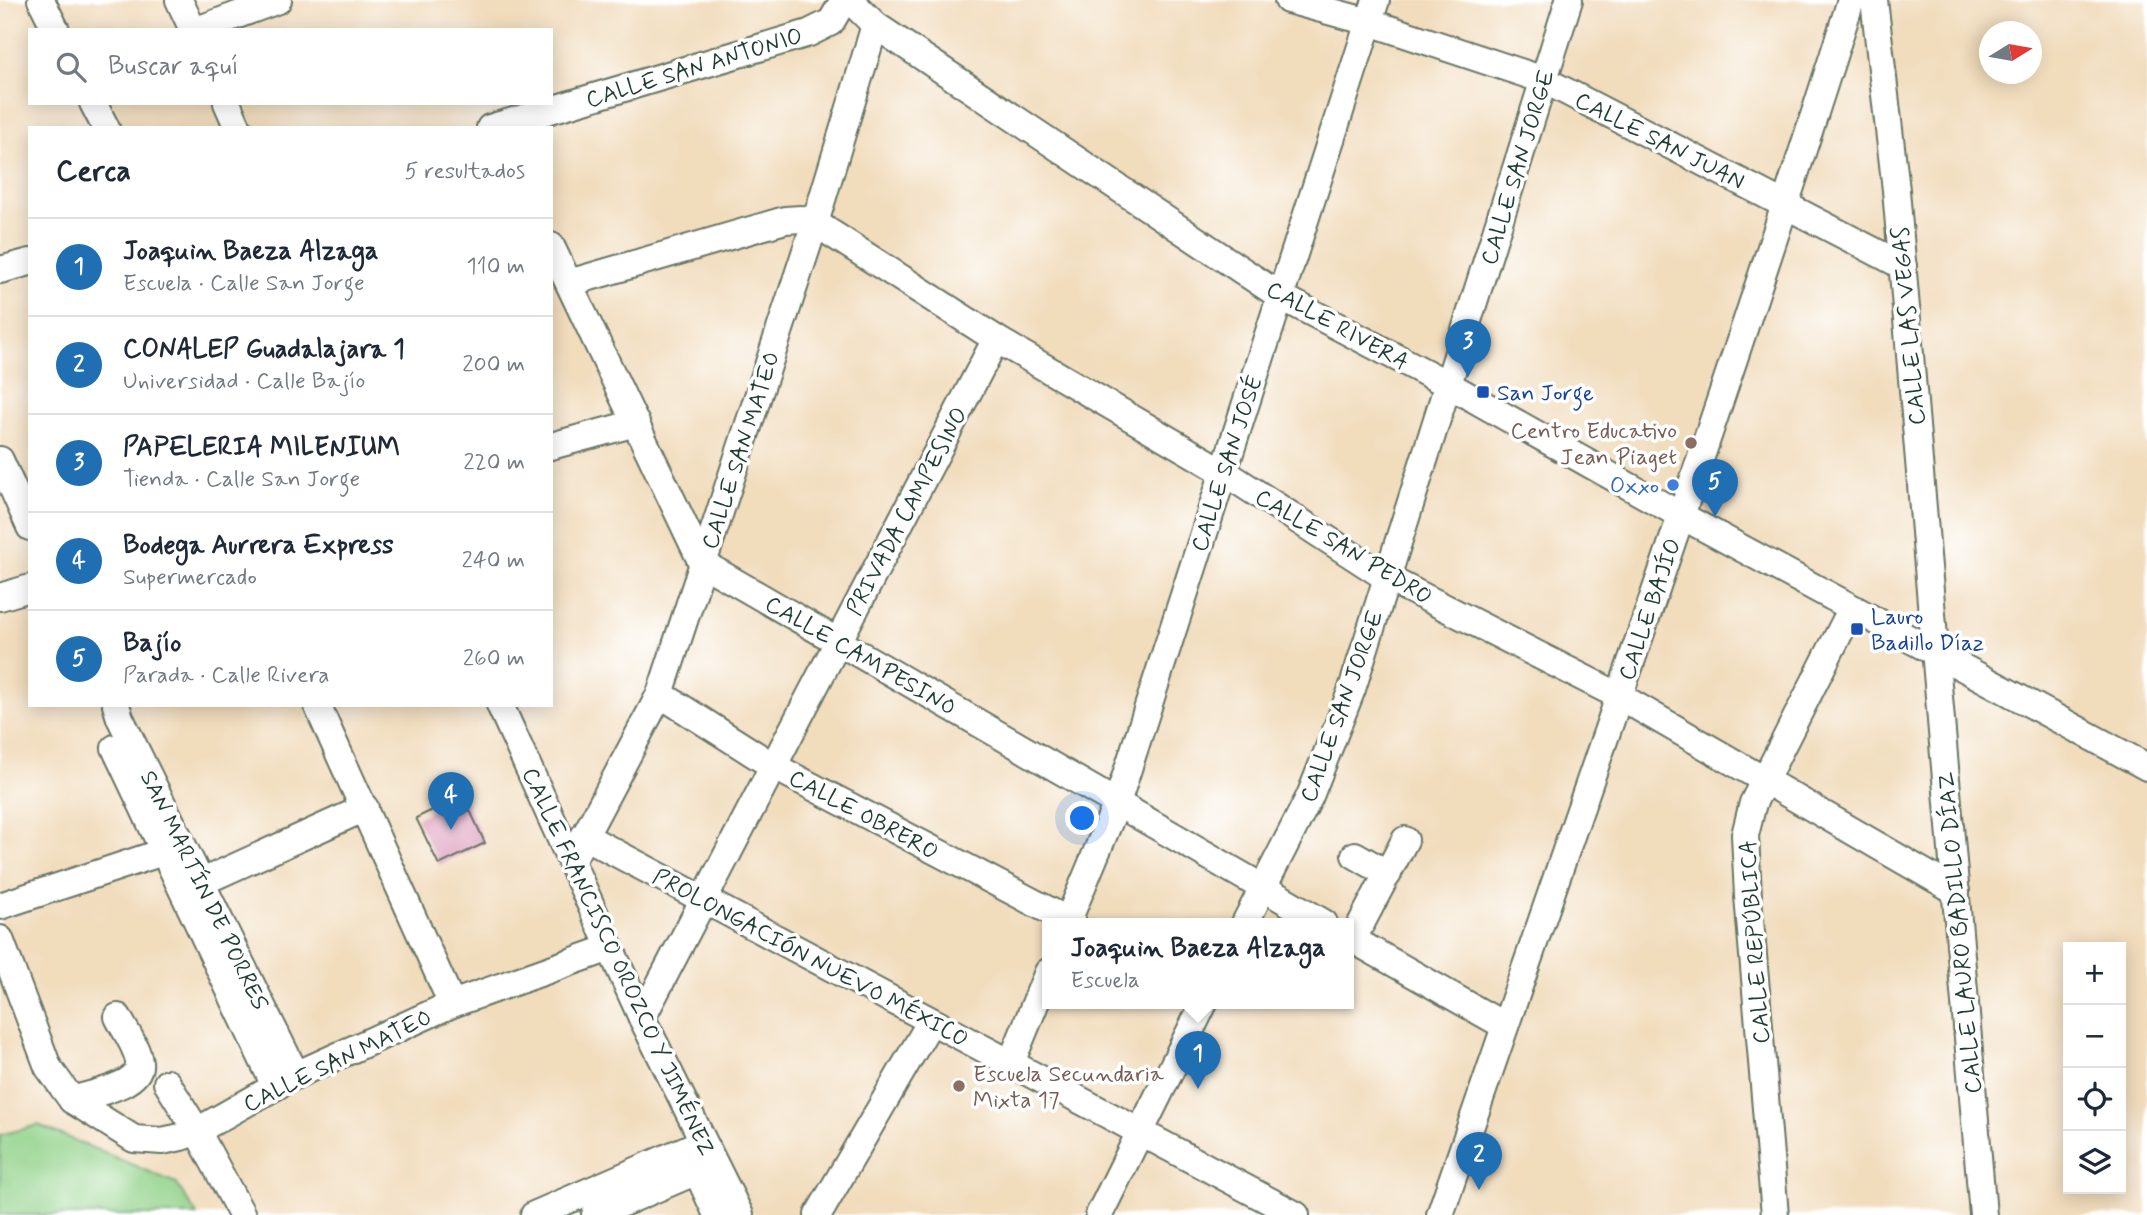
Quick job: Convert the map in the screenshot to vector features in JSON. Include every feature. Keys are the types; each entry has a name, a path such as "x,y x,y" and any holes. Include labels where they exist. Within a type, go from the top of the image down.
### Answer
{"street":[{"path":"41,0 55,28"},
{"path":"179,0 194,28"},
{"path":"201,28 278,0"},
{"name":"CALLE SAN ANTONIO","path":"496,126 809,33 831,22 844,0"},
{"name":"CALLE RIVERA","path":"850,0 875,25 1280,296 1449,385 1682,516 2147,768"},
{"name":"CALLE SAN JUAN","path":"1288,0 1372,11 1544,80 1903,266"},
{"name":"CALLE SAN JORGE","path":"1248,918 1310,796 1352,689 1569,0"},
{"name":"CALLE BAJÍO","path":"1440,1215 1682,516 1851,0"},
{"name":"CALLE LAS VEGAS","path":"1874,0 1903,266 1935,652"},
{"name":"CALLE SAN JOSÉ","path":"1071,918 1117,803 1372,11"},
{"name":"CALLE SAN MATEO","path":"571,862 660,694 815,223 875,25"},
{"path":"94,105 105,126"},
{"path":"227,105 237,126"},
{"path":"569,284 785,220 801,219 815,223"},
{"name":"CALLE SAN PEDRO","path":"815,223 996,339 1224,472 1388,578 1619,696 1956,891"},
{"path":"553,250 702,563"},
{"path":"0,270 28,263"},
{"name":"PRIVADA CAMPESINO","path":"642,1018 996,339"},
{"path":"553,445 636,423"},
{"path":"0,460 28,523"},
{"name":"CALLE CAMPESINO","path":"702,563 1315,918"},
{"path":"0,597 28,589"},
{"name":"CALLE REPÚBLICA","path":"1775,1215 1745,835 1753,803 1852,608"},
{"name":"CALLE LAURO BADILLO DÍAZ","path":"1935,652 1983,1215"},
{"name":"CALLE OBRERO","path":"660,694 773,766 1061,918"},
{"name":"SAN MARTÍN DE PORRES","path":"117,707 202,882 285,1080"},
{"path":"318,707 452,1004"},
{"name":"CALLE FRANCISCO OROZCO Y JIMÉNEZ","path":"501,707 642,1018 696,1154 740,1215"},
{"path":"115,748 163,852 285,1080"},
{"path":"202,882 365,808"},
{"name":"PROLONGACIÓN NUEVO MÉXICO","path":"584,836 1296,1215"},
{"path":"1354,933 1405,840"},
{"path":"0,906 163,852"},
{"path":"1355,855 1388,874"},
{"path":"0,939 48,1068 72,1100 119,1086 133,1079 139,1071 139,1059 118,1017"},
{"path":"1354,940 1505,1026"},
{"name":"CALLE SAN MATEO","path":"72,1100 134,1139 163,1141 197,1131 285,1080 452,1004 610,948"},
{"path":"1011,1063 1042,987"},
{"path":"1099,1215 1201,1009"},
{"path":"818,1215 931,1021"},
{"path":"167,1083 197,1131 242,1215"},
{"path":"534,1215 696,1154"},
{"path":"596,1215 696,1154"},
{"path":"696,1154 717,1215"}],"green space":[{"path":"38,1125 176,1183 197,1215 0,1215 0,1135"}],"building":[{"path":"463,795 485,843 439,865 416,818"}],"place":[{"name":"PAPELERIA MILENIUM","path":"1468,377"},
{"name":"San Jorge","path":"1483,392"},
{"name":"Centro Educativo Jean Piaget","path":"1691,443"},
{"name":"Oxxo","path":"1673,485"},
{"name":"Bajío","path":"1715,517"},
{"name":"Lauro Badillo Díaz","path":"1857,629"},
{"name":"Bodega Aurrera Express","path":"451,830"},
{"name":"Escuela Secundaria Mixta 17","path":"959,1086"},
{"name":"Joaquin Baeza Alzaga","path":"1198,1089"},
{"name":"CONALEP Guadalajara 1","path":"1479,1190"}]}
